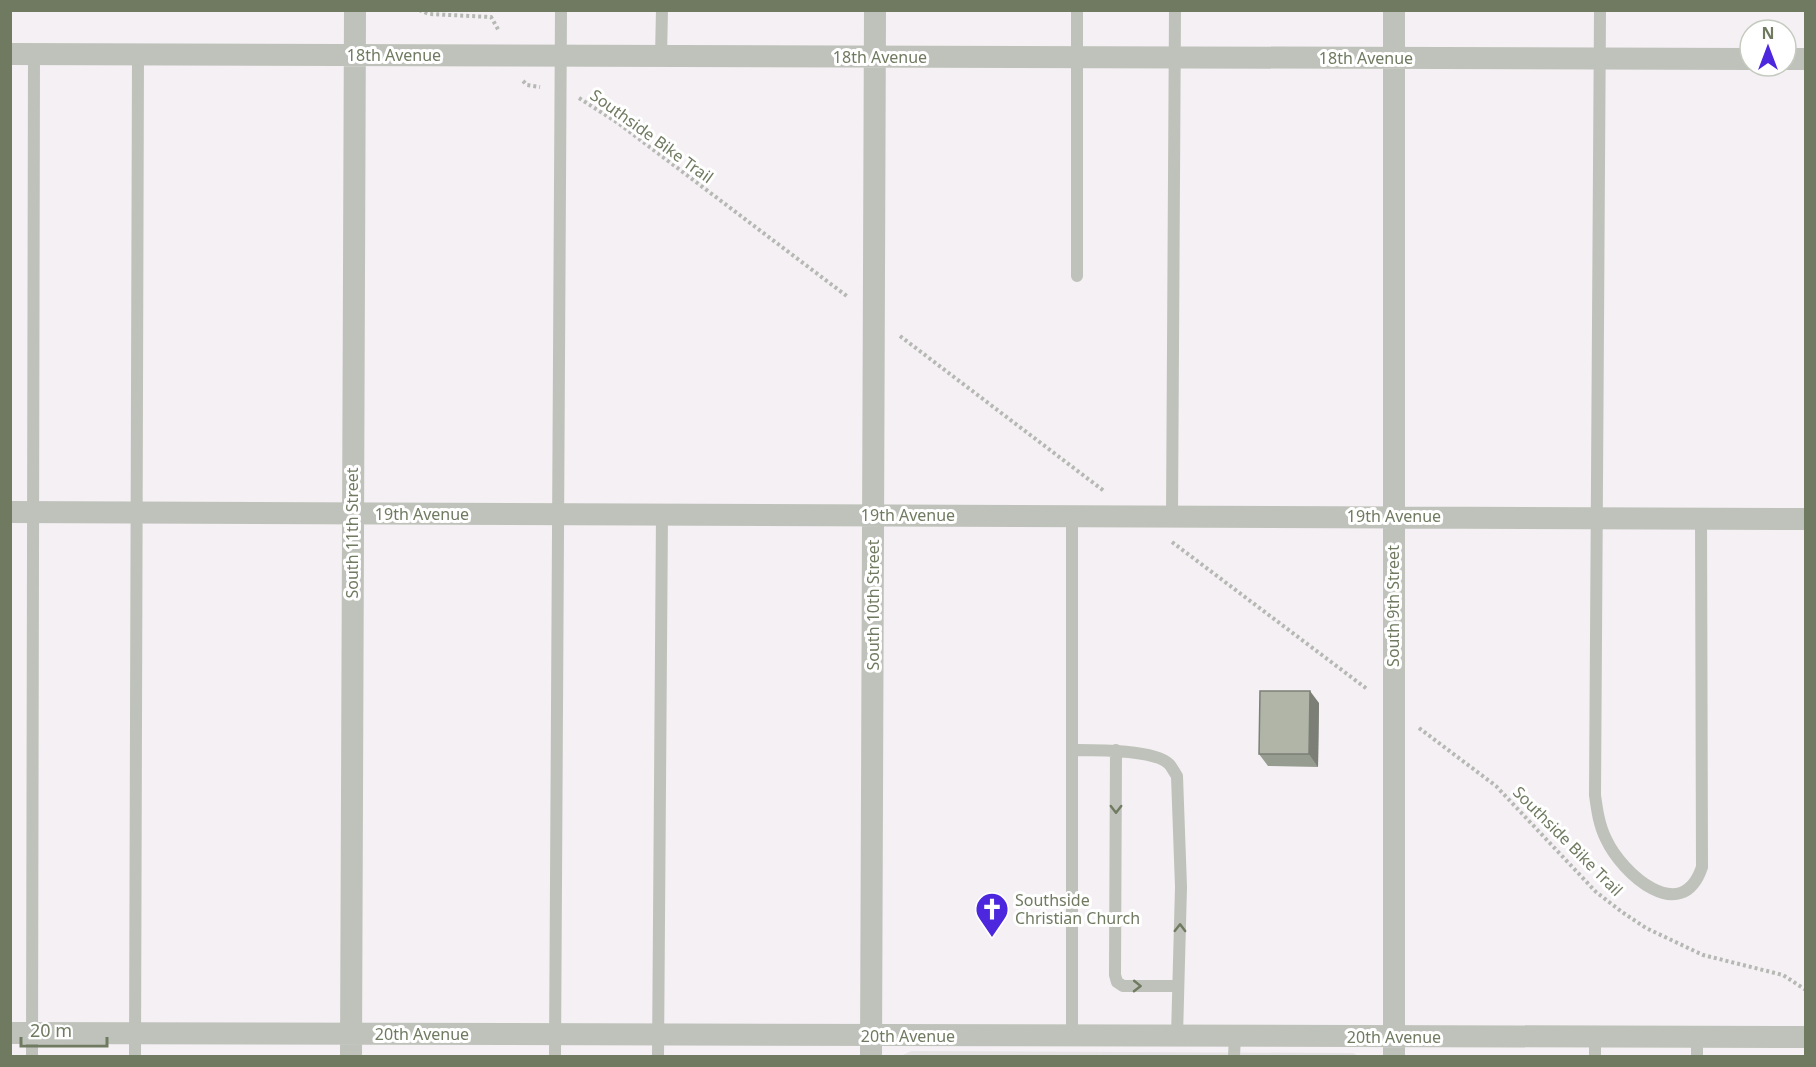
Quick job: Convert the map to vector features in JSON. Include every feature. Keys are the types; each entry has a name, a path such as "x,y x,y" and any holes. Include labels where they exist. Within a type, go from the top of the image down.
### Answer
{"street":[{"name":"South 11th Street","path":"351,1045 351,513 355,10"},
{"name":"South 10th Street","path":"871,1046 874,10"},
{"name":"South 9th Street","path":"1394,10 1394,1047"},
{"name":"18th Avenue","path":"10,54 1738,59"},
{"name":"19th Avenue","path":"21,512 1806,519"},
{"name":"20th Avenue","path":"21,1033 136,1033 351,1045 555,1046 871,1046 1072,1036 1177,1036 1234,1046 1697,1047 1806,1037"}],"lane":[{"path":"555,1046 561,10"},
{"path":"661,56 662,10"},
{"path":"1077,10 1077,276"},
{"path":"1172,516 1175,10"},
{"path":"1600,10 1595,795 1598,818 1606,840 1619,860 1634,877 1664,894 1688,890 1697,882 1702,867 1701,518"},
{"path":"32,1056 21,1033 21,512 34,54"},
{"path":"135,1056 138,54"},
{"path":"658,1046 662,514"},
{"path":"1072,515 1072,1036"},
{"path":"1072,750 1116,750 1158,758 1169,764 1177,776 1180,887 1177,1036"},
{"path":"1116,750 1115,975 1117,982 1123,986 1178,986"}],"path":[{"name":"Southside Bike Trail","path":"419,10 429,15 490,17 520,77 527,85 561,91 586,101 874,316"},
{"name":"Southside Bike Trail","path":"1394,709 1496,786 1596,892 1622,912 1646,928 1703,955 1783,975 1806,990"}],"shaded area":[{"path":"911,1051 1353,1053 1359,1056 901,1056"}],"building":[{"path":"1260,691 1310,691 1309,754 1259,754"}],"place":[{"name":"Southside Christian Church","path":"992,938"}]}
